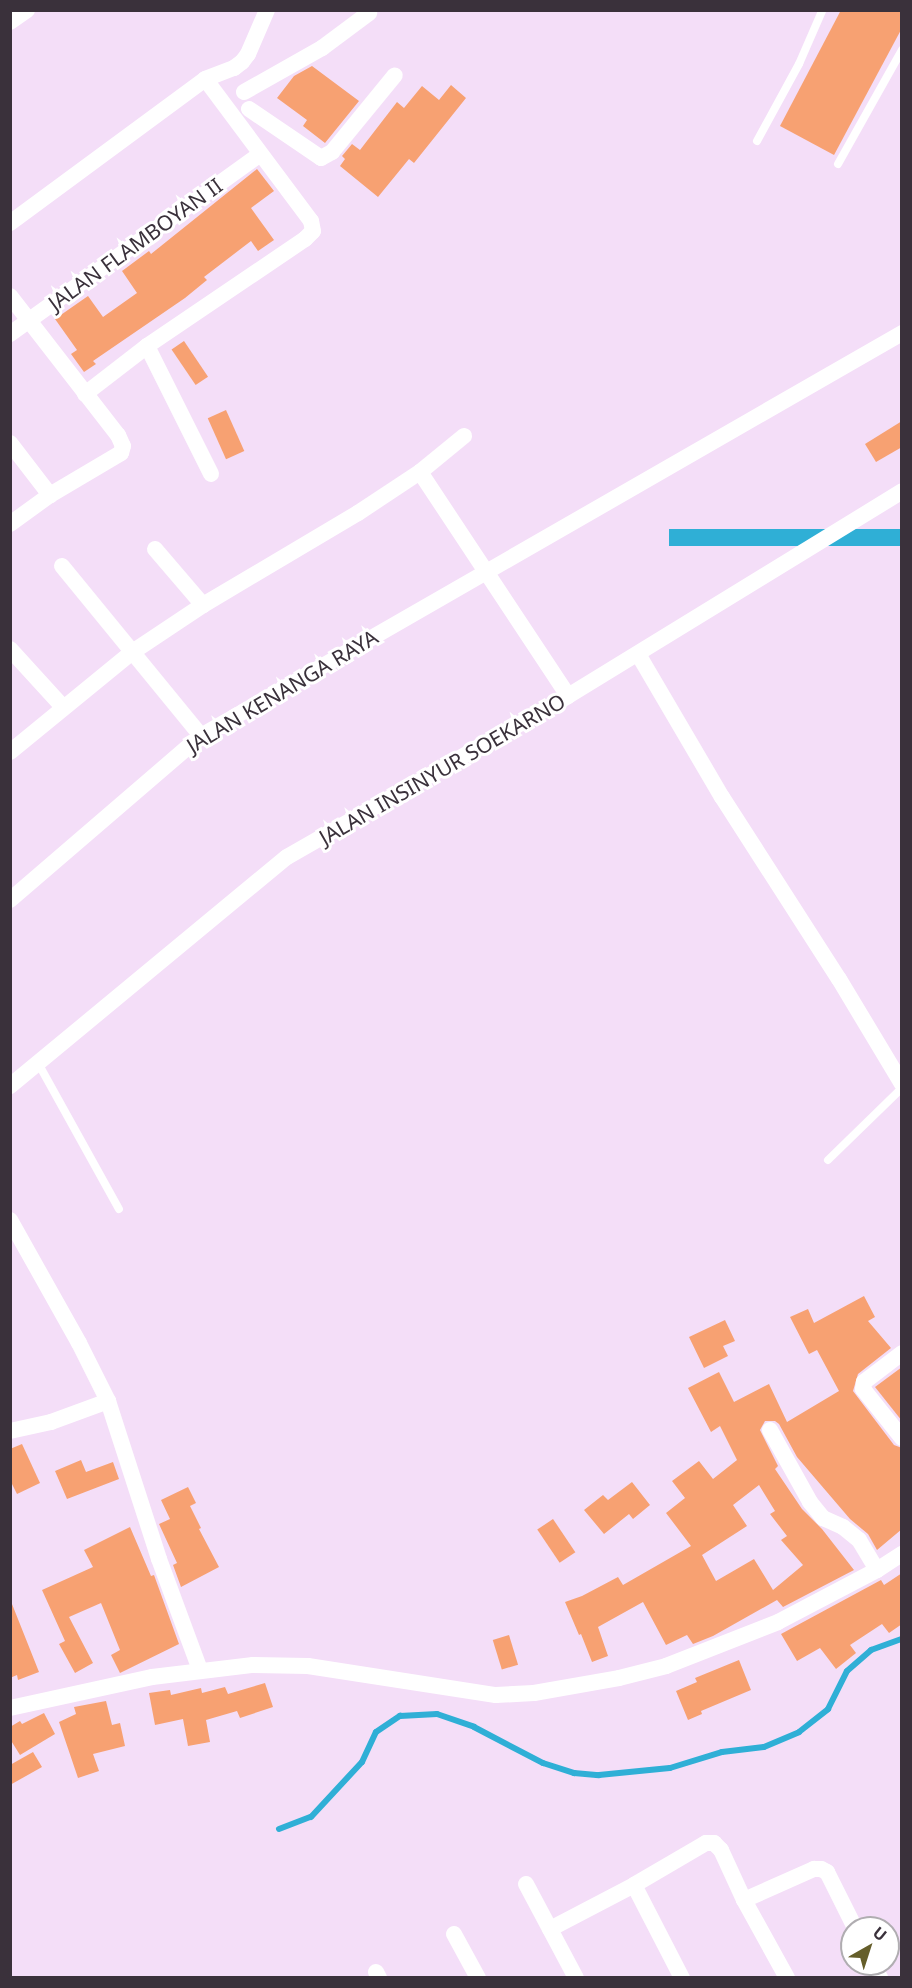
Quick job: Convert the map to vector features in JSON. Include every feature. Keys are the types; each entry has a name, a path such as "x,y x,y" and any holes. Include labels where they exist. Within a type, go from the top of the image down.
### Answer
{"street":[{"path":"10,22 27,10"},
{"path":"10,223 205,79 234,68 248,54 265,14 248,10"},
{"path":"244,92 322,48 372,12"},
{"path":"234,68 249,109 259,154"},
{"path":"249,109 321,158 332,152 395,75"},
{"path":"85,394 147,346 312,235 314,228 311,221 205,79"},
{"name":"JALAN FLAMBOYAN II","path":"10,334 259,154"},
{"path":"10,296 118,435 123,446 121,453 50,495 10,524"},
{"name":"JALAN KENANGA RAYA","path":"10,900 201,736 486,570 569,525 902,333"},
{"path":"147,346 211,474"},
{"path":"10,752 131,653 203,605 358,513 420,472 464,436"},
{"path":"10,443 50,495"},
{"path":"420,472 568,696"},
{"name":"JALAN INSINYUR SOEKARNO","path":"10,1086 287,857 568,696 902,491"},
{"path":"155,549 203,605"},
{"path":"62,566 201,736"},
{"path":"10,649 63,707"},
{"path":"638,654 722,797 839,979 902,1086"},
{"path":"10,1220 79,1343 108,1401 159,1559 200,1670"},
{"path":"902,1353 864,1382 863,1389 902,1438"},
{"path":"10,1431 51,1422 108,1401"},
{"path":"770,1430 810,1502 824,1518 843,1527 859,1540 877,1570"},
{"path":"10,1708 81,1691 200,1670 253,1665 308,1666 465,1692 512,1696 534,1693 619,1678 666,1666 778,1622 877,1570 902,1554"},
{"path":"550,1929 634,1885 706,1843 714,1843 721,1850 744,1900 787,1977"},
{"path":"744,1900 814,1869 821,1869 826,1872 849,1916"},
{"path":"526,1884 576,1977"},
{"path":"634,1885 682,1977"},
{"path":"454,1934 478,1977"}],"lane":[{"path":"757,141 799,64 821,11"},
{"path":"838,164 902,50"},
{"path":"38,1063 119,1209"},
{"path":"828,1160 902,1086"}],"water":[{"path":"669,529 901,529 901,546 669,546"}],"building":[{"path":"841,10 902,10 902,28 834,155 780,126"},
{"path":"312,66 359,101 325,143 303,126 307,120 277,98 294,76"},
{"path":"451,85 466,98 414,163 409,159 378,197 340,166 345,159 342,156 352,144 360,150 397,102 404,108 422,86 439,100"},
{"path":"257,169 274,191 251,208 274,240 258,251 251,241 204,277 207,280 185,298 93,361 96,364 84,372 71,354 77,350 55,319 88,296 103,317 137,293 122,271 149,251 151,254"},
{"path":"184,341 208,377 196,385 172,349"},
{"path":"226,410 244,451 226,459 208,418"},
{"path":"902,421 902,447 876,462 865,444"},
{"path":"864,1296 875,1317 868,1321 891,1348 858,1374 853,1391 894,1445 902,1448 902,1529 877,1550 868,1534 850,1519 797,1457 779,1424 775,1421 765,1421 760,1430 778,1466 775,1469 802,1509 822,1529 854,1570 783,1607 777,1600 713,1636 693,1644 687,1635 666,1645 643,1602 598,1627 608,1656 592,1662 565,1602 582,1596 618,1577 623,1585 691,1546 666,1513 685,1498 672,1481 699,1461 713,1479 737,1460 720,1426 711,1432 688,1388 719,1372 734,1402 769,1384 787,1422 839,1391 817,1350 809,1354 790,1317 808,1309 814,1323","holes":["759,1485 775,1511 770,1514 787,1536 781,1540 803,1565 773,1590 754,1559 716,1581 702,1555 747,1526 733,1505"]},
{"path":"725,1320 735,1341 723,1346 728,1356 704,1368 689,1337"},
{"path":"902,1367 902,1421 875,1387"},
{"path":"22,1444 40,1483 17,1494 10,1480 10,1449"},
{"path":"81,1460 86,1472 113,1462 119,1479 67,1499 55,1471"},
{"path":"632,1482 650,1505 633,1519 629,1514 604,1534 584,1510 603,1495 608,1500"},
{"path":"188,1487 196,1503 190,1506 219,1567 181,1587 173,1565 177,1563 159,1524 170,1519 161,1500"},
{"path":"553,1519 575,1552 560,1563 537,1530"},
{"path":"130,1527 151,1576 154,1575 179,1644 120,1673 111,1655 120,1650 101,1603 69,1617 93,1663 75,1673 59,1644 65,1641 42,1590 93,1567 84,1550"},
{"path":"902,1573 902,1624 889,1633 882,1624 850,1645 856,1653 836,1669 820,1648 797,1661 781,1634 881,1580 884,1585"},
{"path":"10,1599 39,1672 18,1680 17,1675 10,1678"},
{"path":"509,1635 518,1665 502,1670 493,1640"},
{"path":"739,1660 751,1690 701,1711 702,1714 688,1720 676,1691 697,1682 695,1678"},
{"path":"265,1683 273,1707 240,1718 237,1711 206,1720 210,1742 188,1746 183,1719 155,1725 149,1693 170,1690 171,1695 201,1688 202,1693 225,1687 228,1694"},
{"path":"106,1701 112,1725 120,1723 125,1746 93,1754 99,1771 78,1778 59,1722 76,1714 74,1707"},
{"path":"44,1713 55,1734 20,1755 10,1739 10,1727"},
{"path":"33,1752 42,1767 10,1785 10,1765"}],"waterway":[{"path":"279,1829 311,1817 362,1762 376,1732 400,1716 437,1714 474,1727 543,1763 574,1773 599,1775 670,1768 722,1752 764,1747 799,1732 828,1709 847,1671 871,1650 902,1639"}]}
